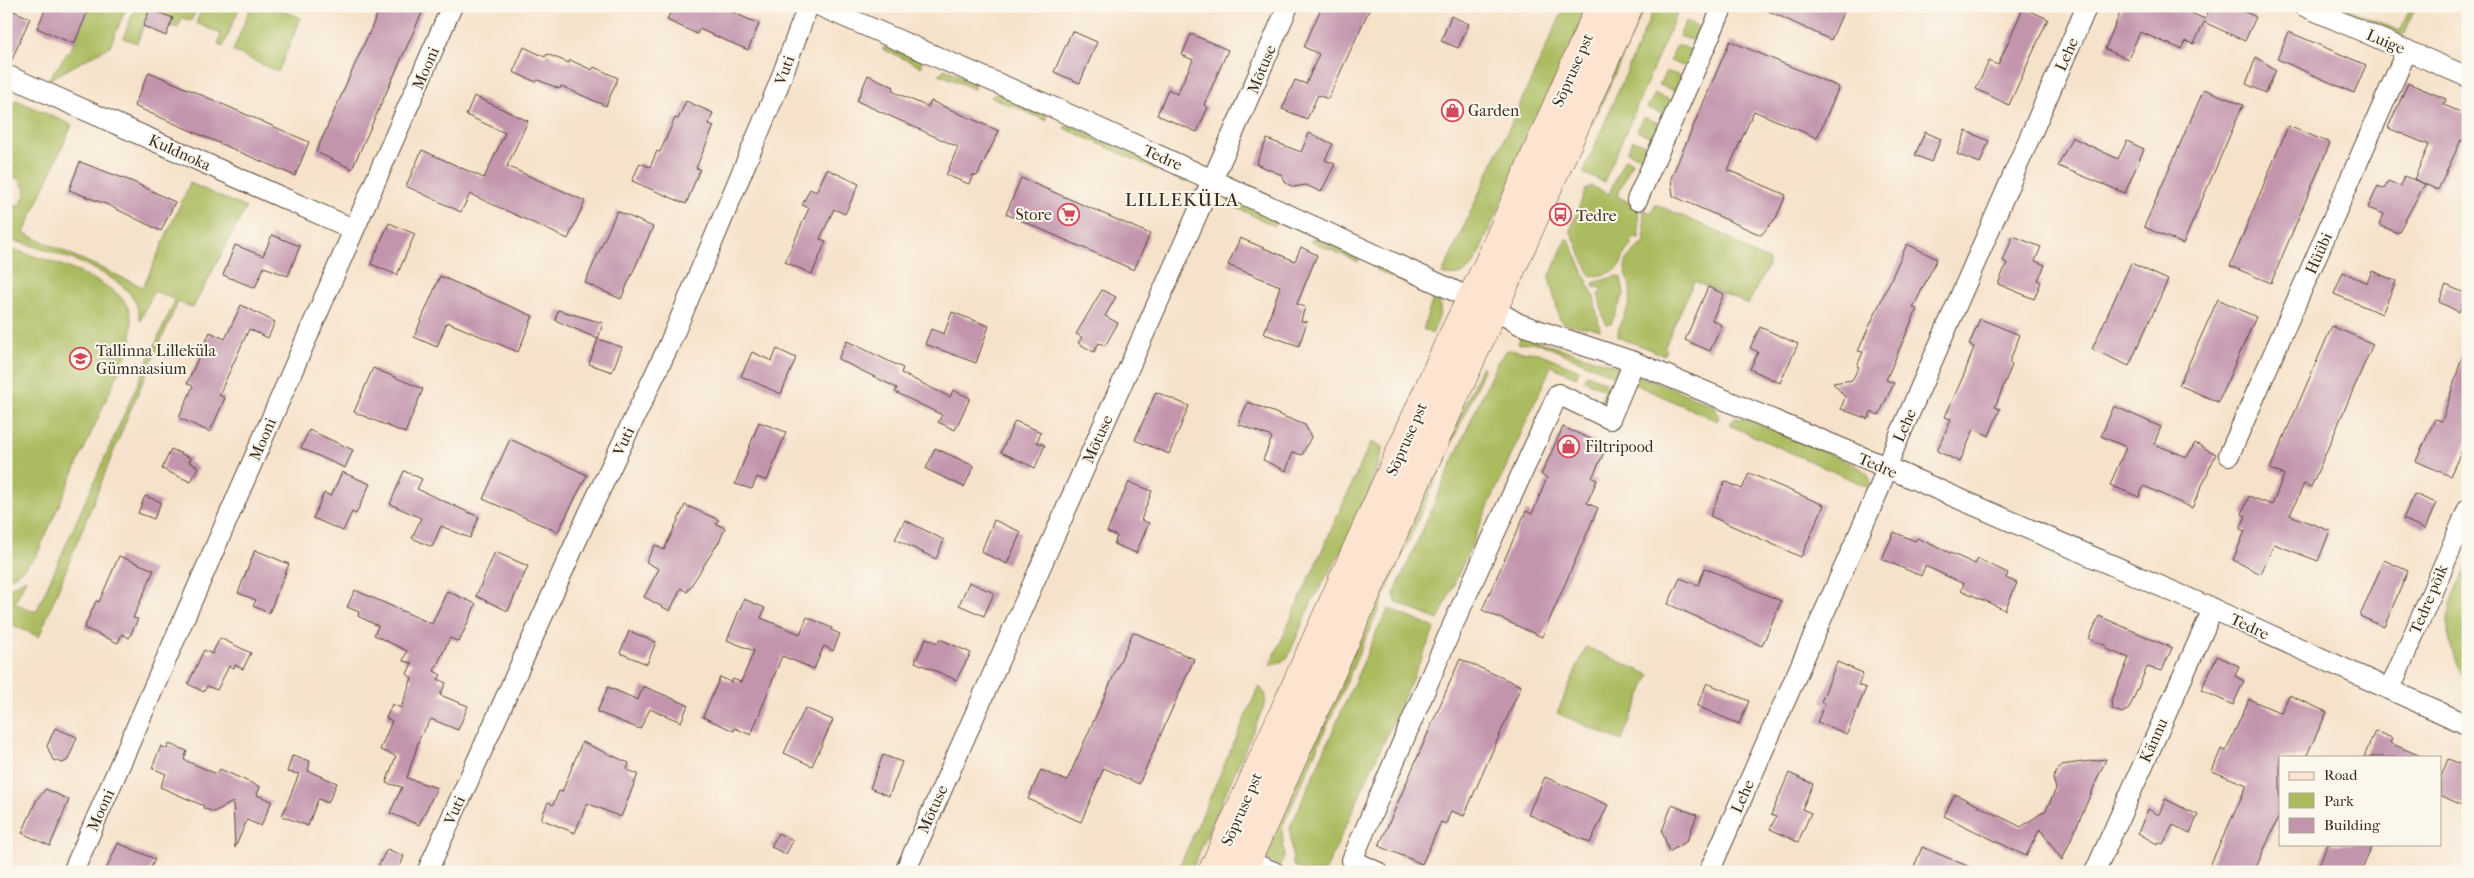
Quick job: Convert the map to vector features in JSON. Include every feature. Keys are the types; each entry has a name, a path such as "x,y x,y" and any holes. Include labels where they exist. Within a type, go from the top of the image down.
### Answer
{"main road":[{"name":"Sõpruse pst","path":"1245,866 1483,304 1600,6"},
{"name":"Sõpruse pst","path":"1212,872 1448,345 1483,304 1629,6"}],"street":[{"name":"Mooni","path":"73,872 452,6"},
{"name":"Vuti","path":"427,872 589,513 669,345 777,90 808,6"},
{"name":"Tedre","path":"820,6 1213,179 1483,304 1519,324 1634,362 1886,468 2213,608 2468,725"},
{"name":"Mõtuse","path":"905,872 1288,6"},
{"path":"1637,200 1723,6"},
{"name":"Lehe","path":"1709,872 1879,489 1886,468 2087,6"},
{"name":"Luige","path":"2304,6 2468,77"},
{"name":"Hüübi","path":"2229,455 2407,50"},
{"name":"Kuldnoka","path":"6,75 354,229"},
{"path":"1377,872 1352,860 1451,631 1558,394 1610,419 1634,362"},
{"name":"Tedre põik","path":"2390,689 2468,509"},
{"name":"Kännu","path":"2095,872 2213,608"},
{"path":"1245,866 1274,872"}],"green space":[{"path":"90,6 127,6 110,46 47,81 74,44"},
{"path":"136,6 198,6 191,21 182,18 178,28 170,26 173,18 150,9 137,43 123,38"},
{"path":"203,6 240,6 223,47 218,44 221,34 196,23"},
{"path":"251,6 272,6 301,18 278,72 233,51"},
{"path":"1565,6 1589,6 1474,264 1460,274 1452,276 1442,274"},
{"path":"1637,6 1645,6 1592,125 1590,123"},
{"path":"1655,6 1680,6 1604,182 1583,173"},
{"path":"2319,6 2341,6 2400,31 2411,6 2416,6 2405,33 2399,37"},
{"path":"1686,21 1703,29 1697,42 1679,36"},
{"path":"1677,44 1693,51 1686,67 1670,61"},
{"path":"888,45 921,60 922,67 882,49"},
{"path":"945,69 974,82 974,89 939,74"},
{"path":"1666,71 1683,77 1676,91 1659,85"},
{"path":"996,92 1046,114 1047,121 991,97"},
{"path":"1655,94 1671,100 1663,114 1647,108"},
{"path":"16,100 72,125 24,233 143,287 190,183 246,208 193,308 178,302 130,411 39,637 6,622 6,590 26,579 15,603 36,612 175,300 154,291 140,321 135,301 131,295 108,276 55,253 6,239 6,209 20,205 26,192 20,180 6,173 6,122"},
{"path":"1643,117 1659,123 1652,137 1637,131"},
{"path":"1068,124 1190,179 1184,182 1064,128"},
{"path":"1633,140 1649,146 1644,158 1627,152"},
{"path":"1627,159 1632,162 1617,196 1638,207 1639,240 1636,237 1631,241 1633,244 1625,253 1617,269 1599,275 1590,275 1570,230 1586,189 1591,186 1609,194 1624,160"},
{"path":"1228,198 1274,219 1275,226 1229,204"},
{"path":"1655,204 1723,234 1753,254 1769,260 1768,266 1748,304 1694,281 1664,348 1666,349 1664,355 1618,337 1619,328 1629,304 1630,294 1630,285 1625,265 1634,252 1645,243 1643,209 1651,213"},
{"path":"1315,237 1358,256 1359,262 1310,241"},
{"path":"1566,239 1569,240 1594,297 1600,330 1569,325 1560,320 1549,278"},
{"path":"6,248 72,269 105,286 118,295 126,304 129,309 132,325 130,346 36,557 18,573 6,580"},
{"path":"1381,266 1426,286 1420,290 1376,270"},
{"path":"1617,276 1621,277 1624,294 1611,324 1607,325 1598,294 1602,293 1600,287 1595,288 1593,283"},
{"path":"1435,292 1440,303 1440,313 1432,334 1423,329"},
{"path":"1521,336 1616,366 1620,372 1619,378 1539,343 1518,344"},
{"path":"1507,350 1539,353 1579,370 1576,377 1551,366 1438,620 1396,602 1394,594 1484,391 1498,361"},
{"path":"1482,366 1484,370 1282,828 1284,857 1280,866 1267,860 1264,851"},
{"path":"1587,374 1615,387 1607,402 1600,403 1605,390 1584,380"},
{"path":"1639,377 1644,377 1715,406 1719,417 1717,421 1632,383"},
{"path":"1735,418 1746,419 1857,466 1868,474 1870,488 1729,425"},
{"path":"1371,442 1383,447 1362,517 1312,601 1288,657 1279,663 1270,665"},
{"path":"2468,569 2468,684 2453,656 2448,626 2453,597"},
{"path":"1389,609 1435,628 1325,872 1304,872 1293,865 1290,828 1377,631"},
{"path":"1586,647 1650,675 1621,741 1557,713"},
{"path":"1259,686 1266,695 1265,704 1191,872 1177,872"}],"building":[{"path":"47,6 90,6 74,44 37,28"},
{"path":"381,6 425,6 352,169 316,152"},
{"path":"673,6 719,6 759,24 748,50 699,29 697,34 667,20"},
{"path":"1322,6 1371,6 1328,99 1318,95 1307,119 1282,109 1295,80 1306,84 1319,54 1304,47"},
{"path":"1758,6 1846,6 1831,40"},
{"path":"2123,6 2175,6 2205,19 2211,6 2233,6 2256,17 2245,41 2204,22 2194,44 2185,41 2181,49 2140,32 2128,59 2105,49"},
{"path":"6,8 30,18 10,64 6,63"},
{"path":"2023,8 2048,19 2009,105 1976,89 1989,61 1998,65"},
{"path":"150,9 173,18 166,36 143,26"},
{"path":"1451,16 1469,24 1458,48 1441,41"},
{"path":"1072,31 1097,42 1080,83 1054,72"},
{"path":"2289,32 2366,65 2354,93 2277,59"},
{"path":"1191,34 1228,50 1204,105 1208,107 1197,132 1157,115 1168,89 1177,94 1193,60 1182,55"},
{"path":"1730,41 1839,87 1817,138 1754,111 1728,170 1786,195 1776,218 1761,235 1673,196 1671,178"},
{"path":"524,47 545,57 547,54 569,63 570,60 592,70 594,67 618,78 606,106 561,86 560,89 538,80 536,82 513,72"},
{"path":"2256,57 2276,70 2266,93 2246,84"},
{"path":"149,72 309,142 295,176 134,106"},
{"path":"868,75 894,87 892,91 928,107 931,101 999,131 977,176 973,175 969,184 946,175 958,147 857,101"},
{"path":"2408,83 2446,99 2444,105 2468,115 2468,143 2461,140 2438,190 2414,179 2429,145 2388,128"},
{"path":"2204,89 2243,105 2183,244 2144,227"},
{"path":"474,96 528,121 507,166 585,201 568,239 470,194 461,212 406,186 422,150 484,178 505,133 466,115"},
{"path":"686,101 713,113 709,124 714,126 696,168 700,169 686,204 632,181 640,163 650,167 657,151 660,152 675,118 678,119"},
{"path":"2288,126 2330,143 2271,283 2230,266"},
{"path":"1966,131 1989,141 1980,163 1957,154"},
{"path":"1925,132 1941,139 1931,162 1915,155"},
{"path":"1309,133 1333,144 1325,160 1335,164 1321,192 1306,185 1293,187 1286,183 1282,175 1256,164 1267,139 1301,152"},
{"path":"2072,137 2118,159 2127,141 2144,149 2125,193 2058,166"},
{"path":"80,162 131,181 175,202 161,231 108,205 69,190"},
{"path":"827,169 859,184 845,214 834,209 820,239 826,241 812,274 785,262 809,208 802,205 810,189 816,192"},
{"path":"2404,176 2425,184 2398,233 2379,225 2384,214 2368,208 2378,186 2384,189 2388,181 2400,186"},
{"path":"1021,178 1150,234 1134,270 1006,214"},
{"path":"617,211 653,227 621,299 585,283"},
{"path":"389,223 415,234 397,275 371,264"},
{"path":"272,235 300,246 288,276 264,267 255,288 223,275 235,245 263,256"},
{"path":"2013,236 2041,247 2035,261 2045,265 2038,280 2041,282 2034,299 1998,284 2007,263 2003,261"},
{"path":"1240,238 1295,261 1301,247 1317,255 1297,304 1305,307 1301,321 1307,322 1299,346 1264,334 1280,286 1228,265"},
{"path":"1907,244 1937,259 1913,308 1917,309 1886,380 1894,383 1879,415 1871,412 1868,419 1841,409 1845,397 1833,383 1852,380 1859,367 1857,366 1863,352 1858,351"},
{"path":"2131,263 2168,280 2129,366 2092,349"},
{"path":"2372,271 2396,281 2382,314 2334,294 2343,272 2367,283"},
{"path":"440,276 533,316 518,352 447,322 437,347 414,337"},
{"path":"2446,285 2467,294 2459,312 2439,302"},
{"path":"1708,287 1724,294 1712,320 1722,325 1710,351 1685,340"},
{"path":"1102,290 1116,297 1105,316 1118,323 1105,346 1099,343 1094,352 1078,343 1082,337 1076,334"},
{"path":"2218,299 2256,317 2218,402 2179,385"},
{"path":"241,305 275,322 268,338 249,329 219,395 225,398 210,432 179,418 193,386 187,383 210,332 225,339"},
{"path":"558,310 603,323 598,339 555,320"},
{"path":"952,312 989,326 976,363 925,344 931,329 944,334"},
{"path":"1980,319 2020,335 2009,363 2012,365 1995,407 2000,409 1989,436 1974,429 1960,462 1937,451 1951,419 1945,417 1974,347 1969,345"},
{"path":"2332,326 2373,344 2311,487 2304,484 2290,515 2330,531 2318,561 2274,544 2261,574 2233,560 2245,531 2240,529 2246,516 2242,514 2249,496 2272,505 2284,475 2270,469"},
{"path":"1760,327 1798,344 1780,383 1750,369 1758,352 1750,348"},
{"path":"598,339 622,347 612,372 589,364"},
{"path":"847,341 903,368 901,373 950,397 953,390 970,398 955,430 938,422 942,415 895,392 897,388 838,359"},
{"path":"777,349 796,358 781,394 741,376 752,352 772,361"},
{"path":"2464,351 2468,352 2468,437 2450,476 2416,461 2435,419 2442,421"},
{"path":"373,368 423,389 405,433 354,412"},
{"path":"1156,392 1189,406 1169,454 1135,440"},
{"path":"1248,402 1305,425 1311,437 1302,455 1293,452 1286,471 1263,460 1272,437 1238,424"},
{"path":"2114,406 2161,427 2154,444 2187,457 2195,443 2216,454 2192,508 2144,486 2139,497 2110,485 2126,447 2101,436"},
{"path":"1015,421 1041,432 1037,442 1045,445 1035,468 1001,452"},
{"path":"759,422 786,432 767,481 757,477 752,489 735,484"},
{"path":"1563,427 1607,446 1592,478 1597,480 1587,503 1598,508 1542,637 1482,610 1526,511 1532,514 1547,478 1541,475"},
{"path":"309,430 353,450 345,468 301,448"},
{"path":"510,439 587,475 558,532 483,499"},
{"path":"935,448 974,466 964,487 926,469"},
{"path":"171,449 191,458 189,462 198,467 191,482 162,469"},
{"path":"404,471 422,479 417,489 479,517 470,538 441,526 432,547 412,538 421,518 390,504"},
{"path":"342,472 370,484 356,514 352,512 343,531 313,518 324,493 331,496"},
{"path":"1749,473 1824,505 1801,557 1710,516 1725,481 1742,489"},
{"path":"1129,482 1152,491 1141,520 1149,523 1136,553 1114,544 1117,536 1107,532"},
{"path":"2414,494 2436,503 2425,529 2403,519"},
{"path":"145,496 161,502 154,519 138,513"},
{"path":"685,505 719,520 716,524 725,528 720,540 687,592 681,588 670,611 644,597 659,569 646,562 655,545 664,550"},
{"path":"905,520 944,540 936,559 895,539"},
{"path":"994,520 1021,532 1007,564 981,552"},
{"path":"1894,532 1915,541 1917,538 1975,564 1978,559 2008,573 2006,578 2017,583 2005,610 1961,590 1964,584 1925,566 1921,576 1882,559"},
{"path":"255,550 289,564 269,613 253,606 256,600 238,593"},
{"path":"495,552 528,566 508,611 476,596"},
{"path":"119,556 154,570 133,618 138,619 129,638 122,634 118,643 84,628 96,601 99,602"},
{"path":"2384,560 2408,571 2384,627 2360,616"},
{"path":"1705,568 1781,601 1762,646 1668,604 1680,578 1698,585"},
{"path":"969,582 994,593 984,616 959,605"},
{"path":"355,590 432,624 447,591 476,604 459,642 450,638 434,671 441,675 438,679 446,683 440,695 468,706 458,730 431,719 420,737 407,778 437,788 419,825 390,813 402,787 386,783 396,756 380,750 392,721 386,718 392,704 401,708 412,678 407,674 412,663 403,661 407,651 374,635 378,626 358,616 359,612 347,607"},
{"path":"744,599 765,608 761,618 800,634 807,617 832,628 831,630 840,634 833,651 824,646 814,669 782,656 751,735 735,728 734,731 703,717 720,677 731,682 733,679 741,682 754,651 727,640"},
{"path":"2099,616 2172,648 2162,671 2147,667 2129,709 2122,713 2112,709 2111,700 2129,658 2106,649 2107,646 2089,639"},
{"path":"629,631 656,642 647,664 620,653"},
{"path":"1133,632 1194,659 1139,784 1104,768 1081,822 1028,799 1041,770 1067,781"},
{"path":"220,638 251,653 243,669 235,665 234,668 229,666 217,690 207,686 204,692 188,684 204,650 212,654"},
{"path":"926,638 938,643 940,639 971,653 956,680 915,662"},
{"path":"2217,656 2239,666 2235,676 2244,681 2233,705 2201,690"},
{"path":"1460,659 1521,686 1464,816 1451,811 1446,824 1441,822 1422,864 1379,846"},
{"path":"1837,662 1863,673 1858,685 1866,688 1847,734 1817,722 1825,704 1821,702"},
{"path":"1707,683 1749,701 1739,724 1697,706"},
{"path":"643,686 688,705 681,722 650,709 640,729 597,712 608,687 638,700"},
{"path":"2289,695 2327,712 2306,756 2279,756 2279,816 2254,872 2207,872 2247,785 2212,771 2221,749 2226,751 2249,699 2281,713"},
{"path":"805,708 833,720 812,766 784,753"},
{"path":"55,728 77,737 68,760 63,763 53,760 47,746"},
{"path":"2375,731 2392,738 2390,743 2421,756 2364,756"},
{"path":"582,742 629,763 627,770 638,774 621,817 587,803 575,833 541,819 548,802 553,805 559,791 562,792"},
{"path":"169,744 187,751 184,760 217,774 220,769 260,787 257,795 272,801 261,826 247,820 235,848 233,802 214,812 160,787 166,774 152,768 161,746 167,749"},
{"path":"883,755 902,762 889,796 870,788"},
{"path":"292,756 310,761 308,771 337,783 328,803 318,799 308,826 282,816 299,774 287,772"},
{"path":"2106,759 2062,860 2040,829 2026,856 1944,816 1955,794 2021,827 2046,810 2056,789 2053,778 2061,765"},
{"path":"2448,759 2468,767 2468,808 2442,796 2442,774"},
{"path":"1789,773 1813,784 1802,809 1811,813 1798,842 1770,829 1776,817 1771,815"},
{"path":"1545,777 1608,805 1590,843 1528,814"},
{"path":"46,789 69,800 50,846 22,833 37,799"},
{"path":"2165,799 2198,815 2190,833 2173,825 2163,844 2158,842 2157,844 2138,833 2148,809 2159,815"},
{"path":"1672,805 1697,815 1687,841 1669,852 1662,831"},
{"path":"778,833 793,841 786,854 771,847"},
{"path":"118,843 155,859 149,872 105,872"},
{"path":"2327,846 2372,846 2361,872 2316,872"},
{"path":"1922,847 1982,872 1912,872"},
{"path":"387,849 404,856 398,872 375,872"}],"place":[{"name":"Garden","path":"1452,110"},
{"name":"Store","path":"1068,214"},
{"name":"Tedre","path":"1560,215"},
{"name":"Tallinna Lilleküla Gümnaasium","path":"80,359"},
{"name":"Filtripood","path":"1569,446"}],"district":[{"name":"LILLEKÜLA","path":"1182,199"}]}
